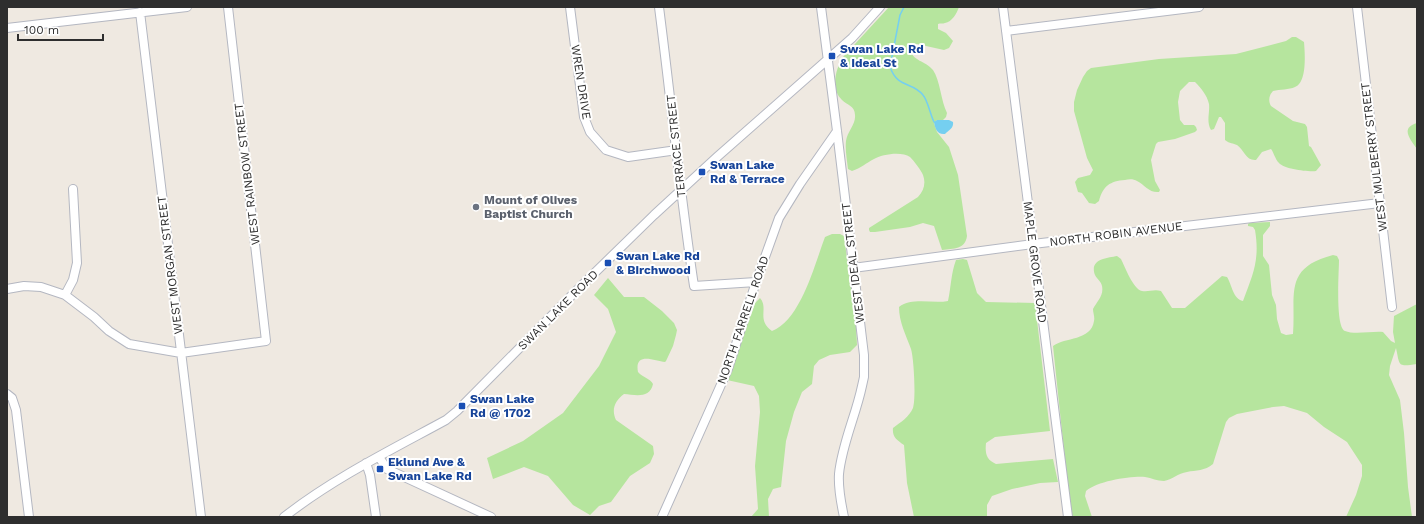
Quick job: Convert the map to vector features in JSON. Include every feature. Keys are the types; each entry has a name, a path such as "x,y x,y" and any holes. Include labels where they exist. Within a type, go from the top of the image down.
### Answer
{"street":[{"path":"7,28 187,7"},
{"name":"WEST RAINBOW STREET","path":"181,353 266,340 228,7"},
{"name":"WREN DRIVE","path":"570,7 584,116 590,132 606,150 628,157 677,150"},
{"name":"TERRACE STREET","path":"659,7 677,150 680,190 694,286 756,282"},
{"name":"WEST IDEAL STREET","path":"821,7 864,355 864,372 861,394 839,473 839,487 844,517"},
{"name":"SWAN LAKE ROAD","path":"284,517 312,496 366,463 446,420 457,411 581,286 680,190 827,61 859,31 880,7"},
{"name":"MAPLE GROVE ROAD","path":"1003,7 1068,517"},
{"path":"1006,31 1199,7"},
{"name":"WEST MULBERRY STREET","path":"1357,7 1392,307"},
{"name":"WEST MORGAN STREET","path":"140,12 201,517"},
{"name":"NORTH FARRELL ROAD","path":"662,517 728,369 756,282 779,218 800,184 837,131"},
{"path":"65,295 73,280 77,263 73,189"},
{"name":"NORTH ROBIN AVENUE","path":"853,268 1033,244 1380,203"},
{"path":"7,289 24,286 41,287 65,295 94,317 109,331 128,344 181,353"},
{"path":"7,394 12,398 16,410 29,517"},
{"path":"379,457 387,469 491,517"},
{"path":"366,463 370,475 376,517"}],"green space":[{"path":"889,7 959,7 956,14 950,21 938,24 938,29 946,33 953,41 949,48 944,50 917,44 912,46 910,49 911,53 916,59 933,70 947,113 943,120 937,120 934,123 937,132 949,147 958,175 967,236 964,244 958,248 942,250 934,226 923,223 910,227 870,232 869,228 918,197 922,192 924,187 923,175 910,157 902,154 887,155 878,157 852,171 848,169 846,141 854,122 855,112 838,95 835,84 836,73 843,57"},
{"path":"1292,37 1296,37 1304,42 1305,54 1302,80 1293,88 1273,91 1269,102 1271,106 1293,121 1305,124 1307,127 1309,146 1321,165 1316,171 1296,170 1286,167 1278,161 1271,149 1262,152 1256,160 1247,157 1237,145 1225,140 1225,123 1221,117 1219,117 1214,129 1211,130 1208,120 1209,104 1207,98 1202,89 1195,82 1189,82 1180,91 1178,102 1180,120 1184,125 1194,125 1197,130 1175,139 1158,142 1156,144 1151,160 1155,181 1160,190 1159,192 1152,191 1136,180 1130,179 1108,185 1099,201 1095,204 1089,203 1082,193 1078,192 1075,182 1078,178 1090,175 1093,170 1087,158 1074,111 1074,102 1077,90 1083,77 1091,68 1159,59 1236,54 1286,41"},
{"path":"1417,123 1417,149 1409,138 1408,131 1412,125"},
{"path":"1270,222 1270,226 1263,235 1263,256 1269,265 1272,295 1276,305 1277,319 1281,333 1286,335 1293,334 1295,284 1299,275 1306,267 1317,260 1333,255 1337,256 1339,260 1339,310 1342,327 1345,331 1353,333 1383,332 1391,341 1395,343 1393,332 1394,316 1417,304 1417,364 1400,364 1396,348 1390,366 1389,375 1400,400 1412,517 1346,517 1356,495 1362,476 1362,465 1347,442 1324,427 1307,413 1284,406 1237,414 1229,418 1226,422 1213,464 1207,468 1184,473 1164,481 1139,477 1123,478 1098,484 1086,491 1085,496 1092,517 1071,517 1053,346 1058,343 1077,338 1088,332 1092,327 1094,320 1093,309 1102,293 1102,286 1095,275 1094,266 1100,260 1117,256 1121,259 1135,286 1142,291 1161,291 1172,308 1185,308 1222,276 1227,277 1237,298 1243,301 1253,275 1257,250 1255,230 1253,227 1248,226 1248,224"},
{"path":"832,234 840,234 844,236 856,325 857,345 850,352 830,355 819,360 814,366 812,384 802,392 794,412 786,441 781,487 773,489 768,499 769,517 751,517 758,509 755,466 760,412 759,396 754,386 727,380 755,303 760,298 767,327 772,331 782,325 791,315 806,290 825,237"},
{"path":"956,260 967,260 977,293 986,302 1035,303 1050,431 995,437 986,443 987,456 996,464 1053,459 1058,482 1040,483 1012,489 992,496 987,505 987,517 914,517 907,483 904,445 899,442 893,434 893,428 909,414 914,403 912,354 901,323 899,307 916,301 948,301 954,265"},
{"path":"608,278 624,297 644,297 662,311 674,323 677,330 673,346 665,362 651,359 642,359 639,361 638,372 650,380 653,384 649,392 642,395 624,394 616,402 614,409 616,420 653,446 654,454 650,463 630,476 611,502 599,506 590,515 573,505 548,476 524,467 493,479 487,458 523,441 563,413 599,366 616,332 608,309 594,295"}],"water":[{"path":"937,120 949,120 953,122 953,126 945,134 942,134 937,131 934,124"}],"waterway":[{"path":"904,7 900,15 890,67 897,79 919,91 923,95 934,122"}],"place":[{"name":"Swan Lake Rd & Ideal St","path":"832,56"},
{"name":"Swan Lake Rd & Terrace","path":"702,172"},
{"name":"Mount of Olives Baptist Church","path":"476,207"},
{"name":"Swan Lake Rd & Birchwood","path":"608,263"},
{"name":"Swan Lake Rd @ 1702","path":"462,406"},
{"name":"Eklund Ave & Swan Lake Rd","path":"380,469"}]}
